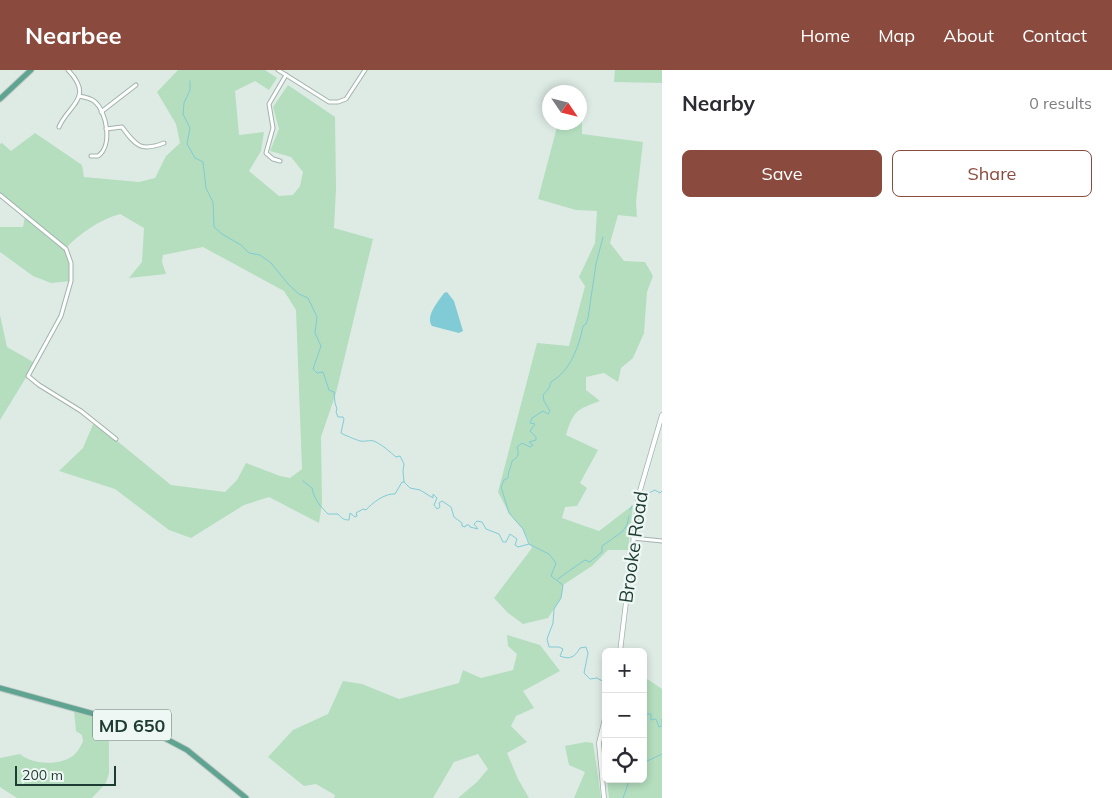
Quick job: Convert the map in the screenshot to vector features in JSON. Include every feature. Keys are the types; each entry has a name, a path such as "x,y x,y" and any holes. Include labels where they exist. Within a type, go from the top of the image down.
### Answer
{"main road":[{"path":"0,99 31,70"},
{"name":"MD 650","path":"0,688 123,722 157,734 187,750 246,798"}],"street":[{"path":"59,127 79,96 76,79 68,70"},
{"path":"278,70 329,102 338,102 346,99 365,70"},
{"path":"280,161 273,159 266,153 272,134 272,119 268,110 268,104 286,75"},
{"path":"101,112 136,85"},
{"path":"79,96 94,101 101,112 106,129 107,140 104,150 98,156 91,156"},
{"path":"106,129 122,127 131,139 144,148 164,143"},
{"path":"0,195 66,249 71,263 71,281 61,316 28,376 81,411 116,439"},
{"name":"Brooke Road","path":"620,648 639,494 662,415"},
{"path":"633,538 662,541"},
{"path":"602,731 599,743 604,798"}],"green space":[{"path":"178,70 265,70 277,78 269,90 255,81 235,91 239,135 264,132 261,151 249,171 279,196 293,195 300,186 303,172 291,157 270,151 279,129 273,107 288,85 335,117 336,189 334,228 373,239 336,393 321,437 322,504 319,523 269,497 244,505 191,538 169,530 115,489 59,471 83,448 94,422 171,485 225,492 237,480 246,463 290,478 302,469 296,310 284,291 203,247 163,255 162,262 166,274 129,278 142,262 144,228 120,214 90,228 64,250 70,264 71,281 51,283 33,276 0,252 0,227 23,227 25,216 0,195 0,144 2,143 11,151 35,133 82,165 84,177 139,182 155,178 166,156 180,143 176,124 157,92"},
{"path":"615,70 662,70 662,83 614,82"},
{"path":"556,130 582,130 582,134 643,142 636,202 637,217 618,215 610,243 624,261 645,262 653,276 647,292 644,333 633,358 621,368 618,382 604,373 586,377 586,390 600,401 577,412 571,420 566,435 598,450 580,483 587,488 577,506 565,507 562,518 599,531 633,505 628,550 608,550 592,566 563,585 561,598 548,618 523,624 508,613 494,598 532,548 523,529 509,513 498,492 537,343 569,346 585,286 579,277 595,243 597,211 576,210 538,199"},
{"path":"0,315 7,347 35,363 0,420"},
{"path":"507,635 540,645 560,671 523,691 534,708 516,716 511,726 527,742 507,753 518,779 529,798 458,798 477,782 488,769 478,754 454,762 433,798 334,798 335,795 316,784 304,786 268,757 293,730 328,714 343,681 362,684 399,699 459,683 463,670 481,678 513,670 517,654 508,646"},
{"path":"647,679 662,689 662,798 609,798 607,783 647,783"},
{"path":"74,711 114,722 109,738 109,773 106,783 92,798 17,798 0,787 0,758 20,754 25,758 47,763 62,761 74,755 83,741 82,735 76,731"},
{"path":"586,742 593,743 601,798 574,798 585,772 569,765 565,746"}],"water":[{"path":"447,292 454,301 463,331 459,333 432,326 430,322 433,309 444,293"}],"waterway":[{"path":"190,81 190,90 184,103 183,114 190,128 187,144 195,158 203,162 206,188 213,202 214,227 241,245 249,253 260,255 271,263 289,285 299,294 308,298 317,317 315,333 321,346 313,369 317,373 323,372 329,390 334,392 336,412 338,417 343,417 344,419 341,433 360,441 374,441 396,457 400,456 404,464 404,482 410,488 420,490 433,498 433,494 437,498 434,505 437,509 442,501 451,507 454,517 462,523 462,526 469,525 478,529 474,524 477,521 482,522 486,529 499,534 503,542 506,542 510,534 517,539 515,545 518,547 529,544 549,554 556,563 551,576 563,585 561,598 554,609 553,623 547,639 549,647 563,649 560,656 567,658 574,656 580,648 586,647 588,653 584,673 590,679 597,678 602,681"},
{"path":"529,544 523,529 509,513 501,487 504,480 508,478 512,461 518,455 517,447 522,443 530,447 533,445 529,442 536,440 536,437 530,431 535,424 530,423 532,418 543,411 548,414 550,411 543,395 551,382 563,372 573,358 583,326 588,318 596,264 603,237"},
{"path":"303,481 312,488 314,496 328,514 338,514 346,520 349,520 350,513 355,517 357,516 356,513 363,509 366,510 379,499 395,494 402,482 404,482"},
{"path":"647,494 655,490 660,493 662,491"},
{"path":"630,510 632,506"},
{"path":"558,579 585,560 590,562 602,552 602,546 622,532 627,525 629,516"},
{"path":"647,714 651,714 651,720 656,719 659,727 662,726"},
{"path":"662,719 662,724"},
{"path":"647,761 662,754"},
{"path":"623,798 629,783"}]}
